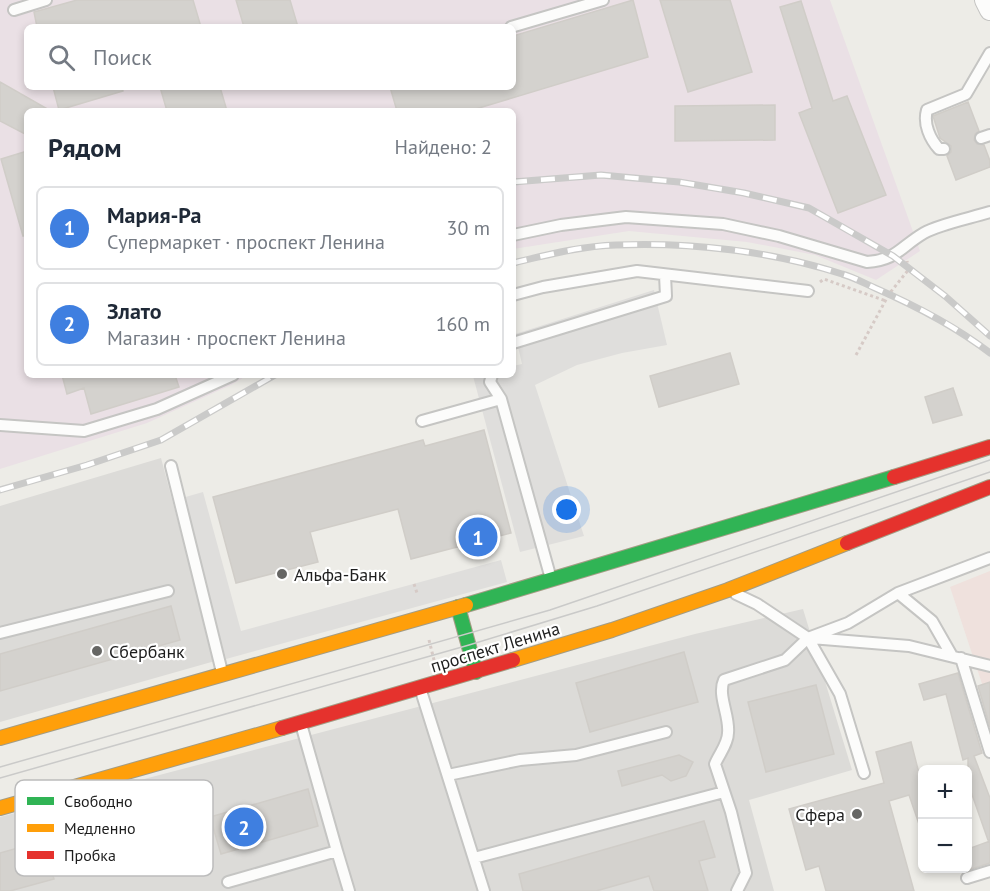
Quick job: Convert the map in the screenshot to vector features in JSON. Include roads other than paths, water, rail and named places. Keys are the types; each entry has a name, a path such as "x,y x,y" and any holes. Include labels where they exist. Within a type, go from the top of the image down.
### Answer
{"main road":[{"path":"0,738 423,618 834,497 990,447"},
{"name":"проспект Ленина","path":"99,780 476,672 612,630 728,590 990,487"},
{"path":"458,607 476,672"},
{"name":"проспект Ленина","path":"0,808 15,804"}],"street":[{"path":"985,0 990,10"}],"lane":[{"path":"14,10 46,0"},
{"path":"516,26 603,0"},
{"path":"944,149 939,149 932,141 925,118 927,111 966,94 990,53"},
{"path":"516,234 561,225 626,217 723,224 779,236 867,262 881,261 893,256 925,233 990,212"},
{"path":"516,294 543,287 637,271 808,291"},
{"path":"516,342 666,296 665,275"},
{"path":"0,425 84,431 157,409 225,378"},
{"path":"491,378 490,382 501,399 552,579"},
{"path":"422,421 501,399"},
{"path":"171,466 223,675"},
{"path":"737,891 746,873 715,764 728,735 728,722 721,687 724,680 785,660 808,638 848,623 897,593 990,558"},
{"path":"728,590 757,604 808,638 840,694 864,773"},
{"path":"0,633 168,591"},
{"path":"897,593 932,621 956,657 990,752"},
{"path":"808,638 909,646 990,666"},
{"path":"420,688 484,891"},
{"path":"301,723 349,891"},
{"path":"448,775 520,760 576,755 666,732"},
{"path":"474,858 724,792"},
{"path":"228,882 337,851"},
{"path":"967,878 990,871"}],"tram line":[{"path":"0,767 550,610 990,460"},
{"path":"0,778 469,645 597,606 990,472"}],"railway":[{"path":"516,182 601,175 679,182 744,193 809,208 893,256 945,296 990,336"},
{"path":"516,262 577,249 644,244 731,250 787,259 854,278 935,317 990,353"},
{"path":"0,490 87,465 161,440 270,378"}],"place":[{"name":"Мария-Ра","path":"478,537"},
{"name":"Альфа-Банк","path":"282,574"},
{"name":"Сбербанк","path":"97,651"},
{"name":"Сфера","path":"857,814"},
{"name":"Злато","path":"244,827"}]}
